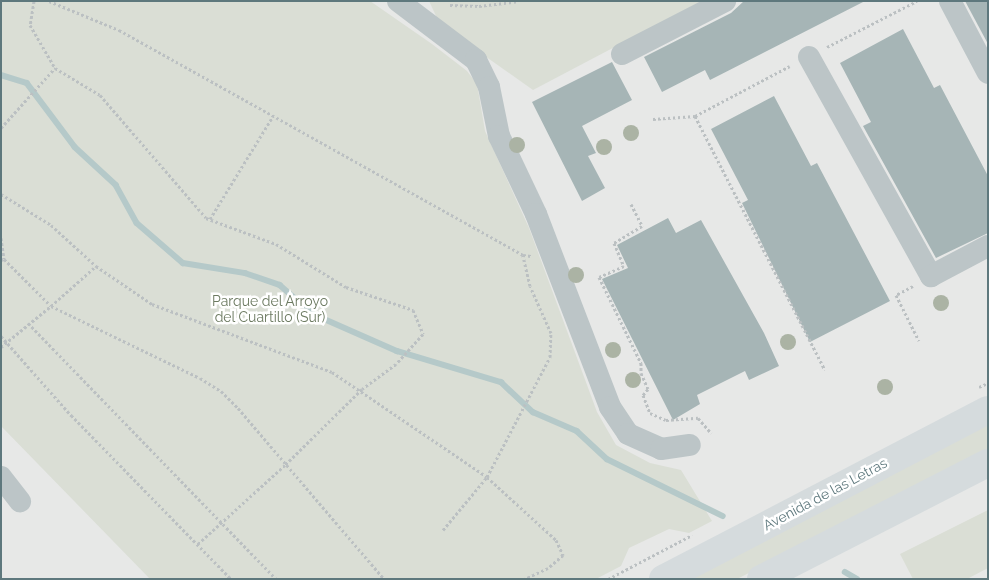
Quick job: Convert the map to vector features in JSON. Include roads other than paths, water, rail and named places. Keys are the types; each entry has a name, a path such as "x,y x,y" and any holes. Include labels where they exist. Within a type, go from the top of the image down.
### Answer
{"main road":[{"name":"Avenida de las Letras","path":"664,578 988,410"},
{"path":"761,579 988,463"}],"street":[{"path":"398,1 476,60 489,86 499,136 554,259 610,407 628,434 661,449 690,445"},
{"path":"421,1 427,23"},
{"path":"622,54 725,1"},
{"path":"950,1 988,73"},
{"path":"809,57 931,276 988,246"},
{"path":"1,477 20,501"}],"waterway":[{"path":"1,75 27,83 75,147 116,185 137,223 183,263 245,273 280,285 313,314 397,351 501,382 533,412 577,431 607,459 723,516"},
{"path":"845,572 857,579"}],"park label":[{"name":"Parque del Arroyo del Cuartillo (Sur)","path":"270,310"}]}
